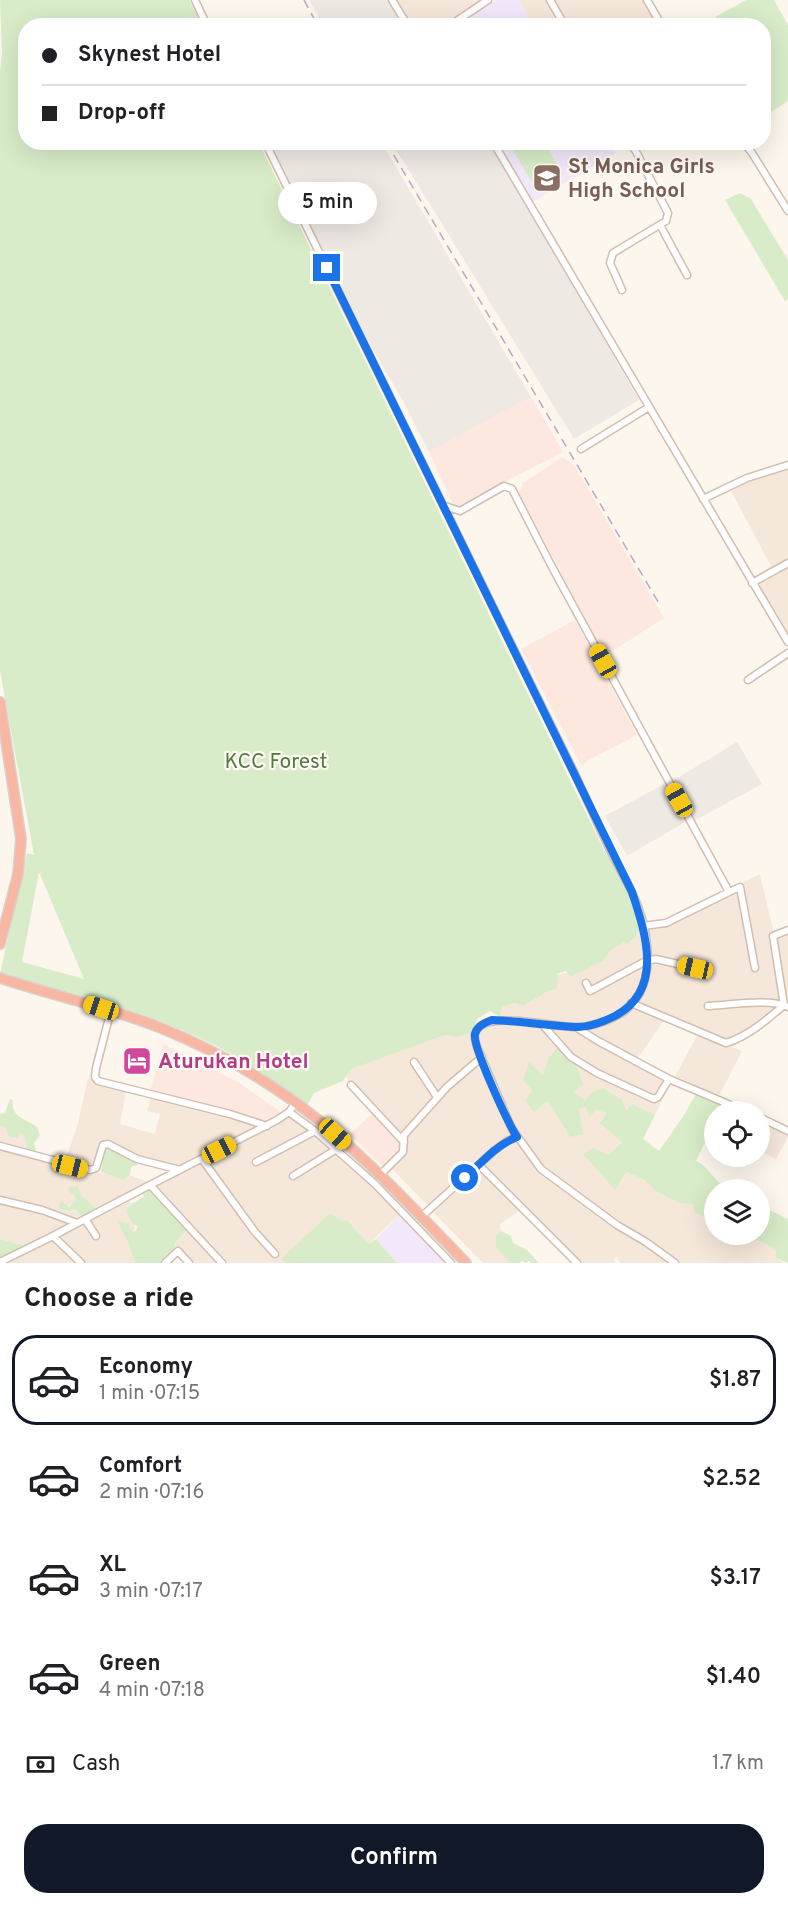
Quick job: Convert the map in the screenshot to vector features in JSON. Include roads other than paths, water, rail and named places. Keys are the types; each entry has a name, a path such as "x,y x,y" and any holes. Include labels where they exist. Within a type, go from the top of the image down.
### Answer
{"highway":[{"path":"0,702 21,839 18,874 2,926 0,943"},
{"path":"0,978 111,1010 163,1029 258,1078 292,1108 325,1125 341,1146 380,1175 466,1263"}],"street":[{"path":"195,0 203,18"},
{"path":"392,0 403,18"},
{"path":"550,0 560,18"},
{"path":"647,0 657,18"},
{"path":"460,18 483,1"},
{"path":"269,150 632,892 643,926 646,961 644,985 625,1010 594,1025 577,1027 506,1020 487,1021 476,1030 474,1036 500,1103 517,1137 541,1169 617,1226 646,1242 675,1263"},
{"path":"498,150 788,642"},
{"path":"622,290 610,263 613,253 666,221 668,213 634,150"},
{"path":"750,150 788,212"},
{"path":"660,225 687,275"},
{"path":"581,449 649,406"},
{"path":"703,499 747,478 788,465"},
{"path":"445,506 460,511 504,486 513,489 556,575 729,892"},
{"path":"752,583 788,563"},
{"path":"748,680 788,653"},
{"path":"643,926 666,923 740,887 755,968"},
{"path":"786,1006 773,936 788,930"},
{"path":"586,983 590,991 646,961 656,959 695,968"},
{"path":"631,1003 726,1043 735,1040 786,1006"},
{"path":"708,1006 768,1003 786,1006"},
{"path":"111,1010 96,1068 95,1077 98,1081 230,1113 267,1126"},
{"path":"541,1023 571,1058 597,1073 654,1099 658,1097 669,1079"},
{"path":"577,1027 598,1041 669,1079 721,1101"},
{"path":"380,1175 400,1155 404,1148 404,1135 437,1098 482,1057"},
{"path":"414,1062 437,1098"},
{"path":"351,1085 404,1142"},
{"path":"0,1262 267,1126 292,1108 315,1131 341,1146 451,1263"},
{"path":"770,1122 788,1131"},
{"path":"256,1162 315,1131"},
{"path":"421,1217 479,1164 507,1141 517,1137"},
{"path":"0,1146 90,1170 96,1168 103,1145 108,1144 137,1159 180,1170"},
{"path":"293,1176 341,1146"},
{"path":"202,1159 255,1232 275,1254"},
{"path":"479,1164 577,1263"},
{"path":"150,1185 222,1263"},
{"path":"0,1200 42,1210 77,1223"},
{"path":"85,1219 96,1236"},
{"path":"53,1236 81,1263"},
{"path":"165,1263 178,1251 189,1263"}],"railway":[{"path":"304,0 314,18"},
{"path":"391,150 660,605"}],"place":[{"name":"St Monica Girls High School","path":"547,178"},
{"name":"Aturukan Hotel","path":"137,1061"}],"park label":[{"name":"KCC Forest","path":"276,761"}]}
